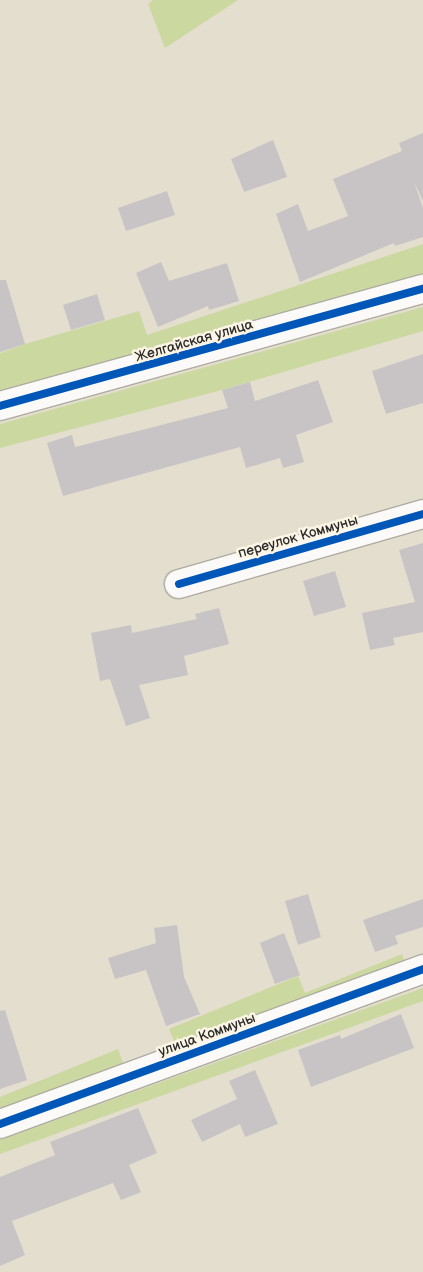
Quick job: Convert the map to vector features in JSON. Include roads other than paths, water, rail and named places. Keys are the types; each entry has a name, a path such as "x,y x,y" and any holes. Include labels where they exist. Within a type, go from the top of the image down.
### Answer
{"street":[{"name":"Желгайская улица","path":"0,406 423,289"},
{"name":"переулок Коммуны","path":"179,584 423,514"},
{"name":"улица Коммуны","path":"0,1124 423,969"}]}
